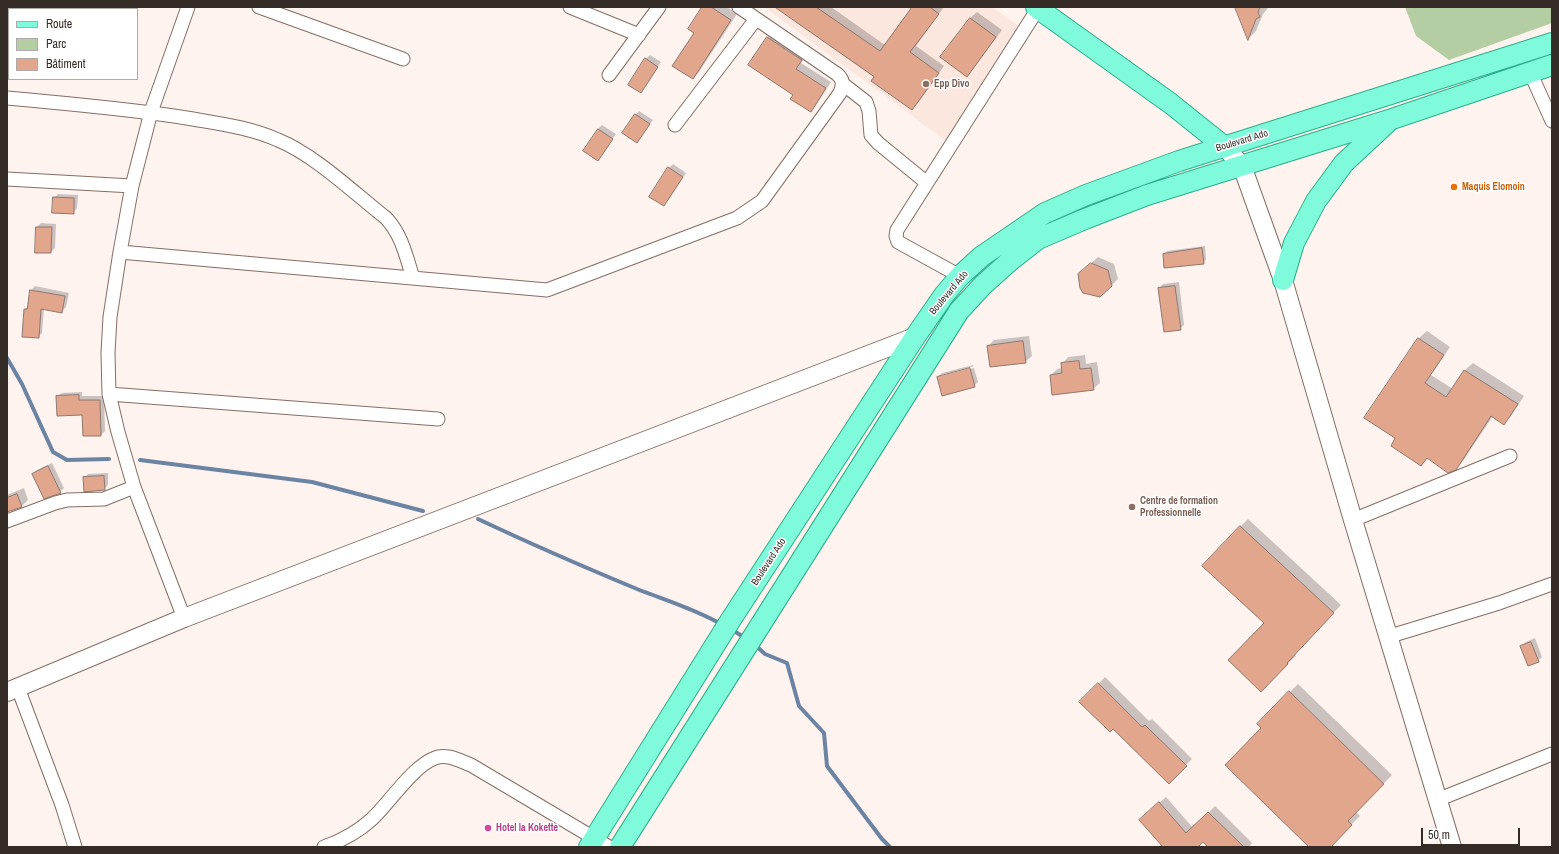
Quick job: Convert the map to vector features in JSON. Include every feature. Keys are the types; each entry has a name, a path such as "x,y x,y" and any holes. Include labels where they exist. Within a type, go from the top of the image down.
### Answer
{"main road":[{"path":"1038,7 1170,103 1225,147"},
{"name":"Boulevard Ado","path":"598,844 730,621 915,337 944,295 960,276 982,256 1045,213 1093,192 1179,161 1552,44"},
{"name":"Boulevard Ado","path":"620,847 959,311 983,285 1011,260 1038,239 1147,195 1392,119 1552,65"},
{"path":"1283,280 1294,243 1316,201 1344,163 1392,119"}],"street":[{"path":"184,618 134,486 118,432 109,394 108,353 110,317 132,186 151,112 188,7"},
{"path":"259,7 403,59"},
{"path":"570,7 639,35"},
{"path":"609,75 659,7"},
{"path":"739,7 841,78 843,84 866,102 869,111 871,135 878,143 927,183"},
{"path":"960,276 898,242 896,236 897,230 1038,7"},
{"path":"674,125 756,19"},
{"path":"1530,72 1552,121"},
{"path":"120,252 546,290 737,218 762,201 840,93 843,84"},
{"path":"7,98 151,112 232,126 279,140 310,157 386,218 395,227 413,278"},
{"path":"1225,147 1242,166 1283,280 1353,520 1452,847"},
{"path":"7,179 132,186"},
{"path":"75,847 62,805 13,690 184,618 915,337"},
{"path":"109,394 438,419"},
{"path":"1353,520 1510,456"},
{"path":"7,521 55,503 68,500 104,499 134,486"},
{"path":"1388,636 1499,603 1552,584"},
{"path":"1438,800 1552,754"},
{"path":"324,847 354,833 371,820 420,766 436,757 451,757 471,765 598,844"}],"shaded area":[{"name":"Epp Divo","path":"764,7 992,7 1021,27 946,141"}],"green space":[{"path":"1405,7 1552,7 1552,23 1449,60 1416,36"}],"building":[{"path":"702,7 711,7 731,20 693,79 672,66 694,33 688,29"},
{"path":"775,7 816,7 880,51 912,7 930,7 939,14 910,52 939,73 912,110 871,81 874,77"},
{"path":"1235,7 1260,7 1258,12 1260,17 1256,19 1248,40"},
{"path":"970,18 996,37 967,77 940,57"},
{"path":"767,37 802,60 796,69 826,88 811,112 790,99 793,95 748,65"},
{"path":"645,58 658,67 641,93 628,85"},
{"path":"635,114 650,124 637,143 622,133"},
{"path":"598,129 613,139 598,161 583,151"},
{"path":"668,167 683,177 664,206 649,197"},
{"path":"53,197 74,198 74,214 52,213"},
{"path":"36,227 52,227 51,253 35,253"},
{"path":"1202,248 1204,264 1164,268 1163,254"},
{"path":"1091,263 1108,270 1112,286 1100,297 1083,293 1080,288 1078,274"},
{"path":"1175,286 1181,330 1164,332 1158,288"},
{"path":"30,290 65,296 62,313 41,309 39,338 22,337 24,309 27,309"},
{"path":"1418,338 1444,355 1425,383 1446,397 1464,370 1518,404 1504,425 1491,416 1456,470 1448,473 1427,458 1421,466 1391,446 1395,438 1364,418"},
{"path":"1023,341 1026,363 990,367 987,346"},
{"path":"1079,361 1080,369 1091,368 1094,390 1052,395 1050,375 1062,373 1061,363"},
{"path":"970,368 975,387 942,396 937,377"},
{"path":"79,395 79,400 100,400 101,436 83,436 82,415 57,416 56,396"},
{"path":"48,466 61,493 44,499 32,474"},
{"path":"104,476 105,490 84,492 83,477"},
{"path":"17,494 22,507 7,512 7,498"},
{"path":"1240,526 1334,613 1261,692 1228,660 1264,623 1202,566"},
{"path":"1531,642 1539,662 1528,666 1520,646"},
{"path":"1098,683 1142,727 1145,725 1187,766 1169,784 1113,729 1110,732 1079,702"},
{"path":"1289,691 1384,784 1348,821 1352,825 1331,847 1309,847 1225,765 1261,728 1257,724"},
{"path":"1159,802 1186,833 1208,812 1244,847 1208,847 1203,842 1198,847 1163,847 1139,820"}],"waterway":[{"path":"7,358 22,384 53,452 67,460 109,459"},
{"path":"140,460 312,482 423,511"},
{"path":"478,519 577,564 690,609 721,624"},
{"path":"731,629 745,638"},
{"path":"754,644 765,654 787,663 799,706 824,733 827,766 882,839 890,847"}],"place":[{"name":"Epp Divo","path":"926,84"},
{"name":"Maquis Elomoin","path":"1454,187"},
{"name":"Centre de formation Professionnelle","path":"1132,507"},
{"name":"Hotel la Kokette","path":"488,828"}]}
